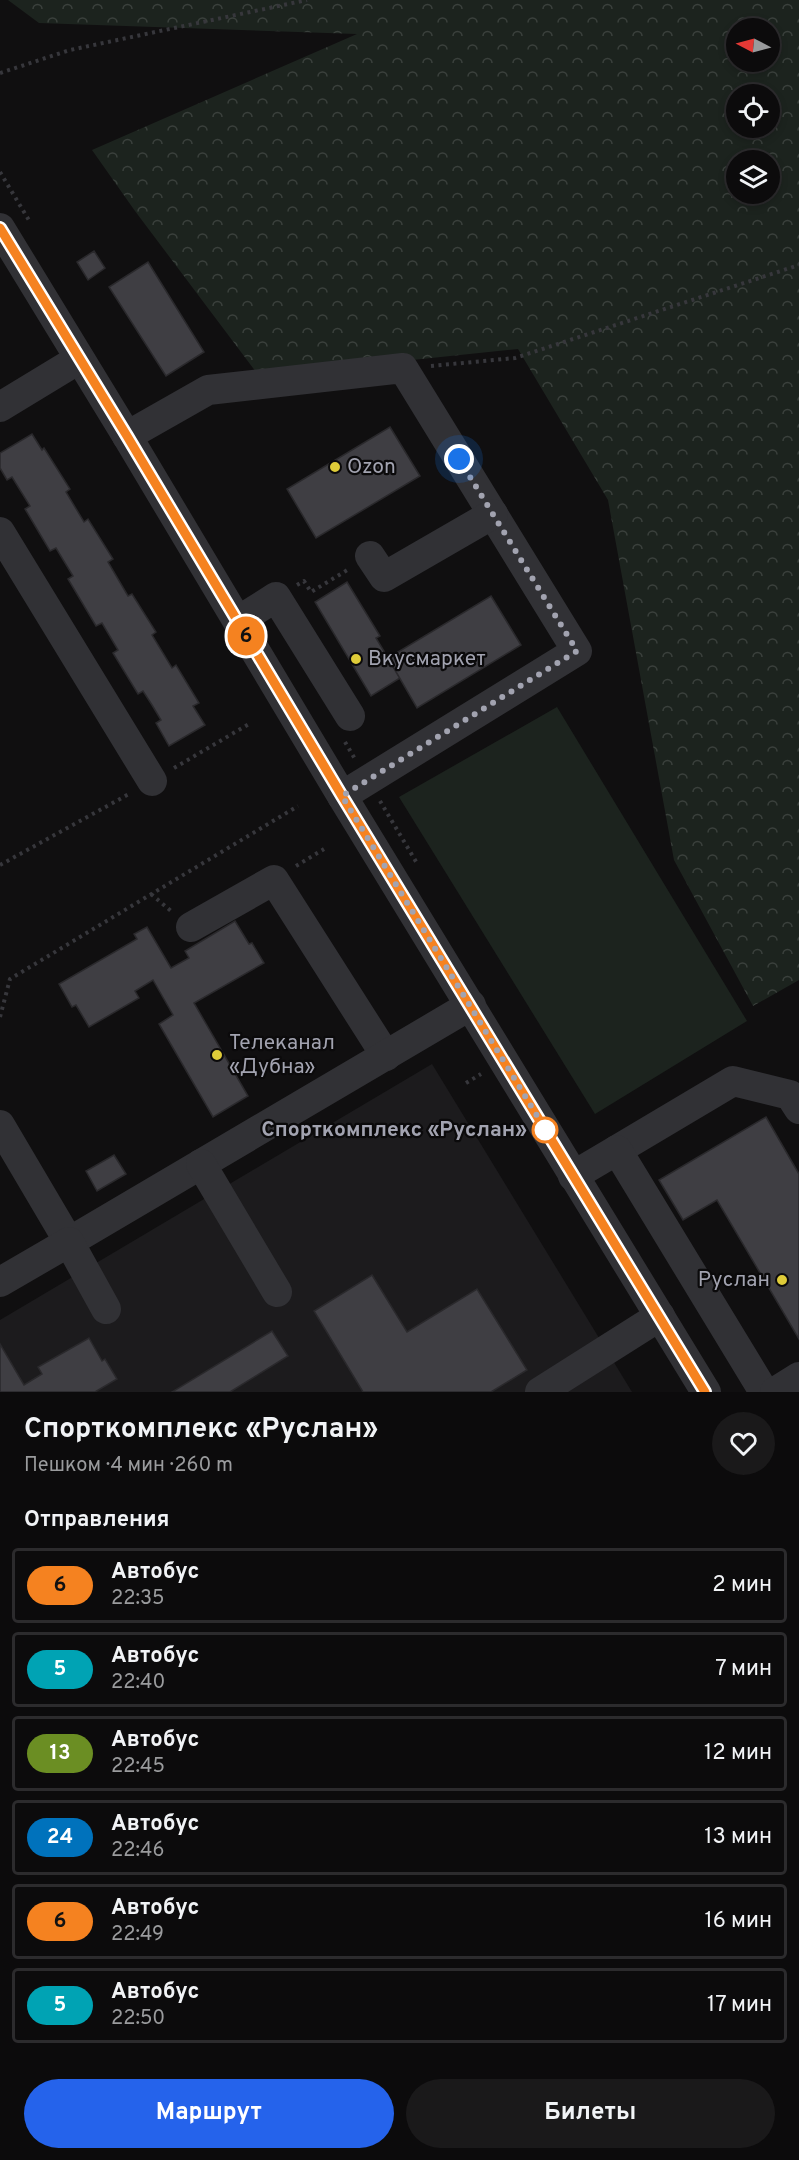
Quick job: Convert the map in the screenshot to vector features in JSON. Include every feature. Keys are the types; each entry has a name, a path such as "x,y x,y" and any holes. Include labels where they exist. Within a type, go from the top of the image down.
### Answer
{"street":[{"path":"0,228 342,796 706,1392"},
{"path":"0,407 80,359"},
{"path":"127,436 208,390 403,368 577,651 342,796"},
{"path":"370,556 384,578 493,514"},
{"path":"0,532 152,781"},
{"path":"238,621 276,597 350,716"},
{"path":"191,927 274,880 386,1056"},
{"path":"0,1282 471,1005"},
{"path":"573,1176 733,1082 790,1095 799,1109"},
{"path":"0,1125 106,1309"},
{"path":"617,1150 764,1392"},
{"path":"201,1164 277,1292"},
{"path":"540,1392 660,1316"},
{"path":"775,1392 799,1377"}],"path":[{"path":"0,73 70,51 307,0"},
{"path":"403,368 516,358 799,265"},
{"path":"276,597 304,581 310,592 370,556"},
{"path":"0,865 152,781 249,724"},
{"path":"0,1017 10,979 298,806"},
{"path":"274,880 324,849"}],"shaded area":[{"path":"432,1064 632,1392 0,1392 0,1320"}],"green space":[{"path":"8,0 799,0 799,980 753,1006 674,860 608,500 518,349 259,376 92,150 357,34 39,23"},
{"path":"557,707 747,1021 595,1114 399,797"}],"building":[{"path":"94,251 105,268 88,280 77,262"},
{"path":"148,262 204,352 166,376 109,287"},
{"path":"390,427 420,476 316,538 287,489"},
{"path":"32,434 42,450 44,448 70,489 66,492 84,522 88,519 113,559 108,562 128,596 132,594 156,632 152,635 172,668 176,665 199,703 193,706 205,725 169,746 156,723 161,720 152,705 143,691 138,694 113,653 118,650 102,623 96,626 68,579 73,576 56,548 50,551 25,509 30,506 12,477 7,480 0,468 0,453"},
{"path":"347,582 380,636 376,638 400,678 371,696 315,602"},
{"path":"491,596 521,645 417,708 388,658"},
{"path":"235,921 264,963 194,1003 248,1096 213,1117 159,1024 173,1015 153,980 135,991 139,998 89,1027 76,1005 72,1007 59,984 137,939 134,934 147,927 171,968 189,958 185,951"},
{"name":"Руслан","path":"766,1117 799,1174 799,1339 717,1200 683,1220 659,1180"},
{"path":"114,1155 126,1174 97,1191 86,1171"},
{"path":"372,1275 407,1332 477,1289 527,1370 491,1392 363,1392 314,1311"},
{"path":"272,1331 288,1356 230,1392 172,1392"},
{"path":"89,1338 102,1361 105,1359 117,1379 95,1392 0,1392 0,1344 24,1385 42,1374 38,1367"}],"bus line":[{"name":"6","path":"0,228 705,1392"}],"place":[{"name":"Ozon","path":"335,467"},
{"name":"Вкусмаркет","path":"356,659"},
{"name":"Телеканал «Дубна»","path":"217,1055"},
{"name":"Спорткомплекс «Руслан»","path":"545,1130"},
{"name":"Руслан","path":"782,1280"}],"route":[{"path":"459,459 577,651 342,796 550,1137 545,1130"}]}
